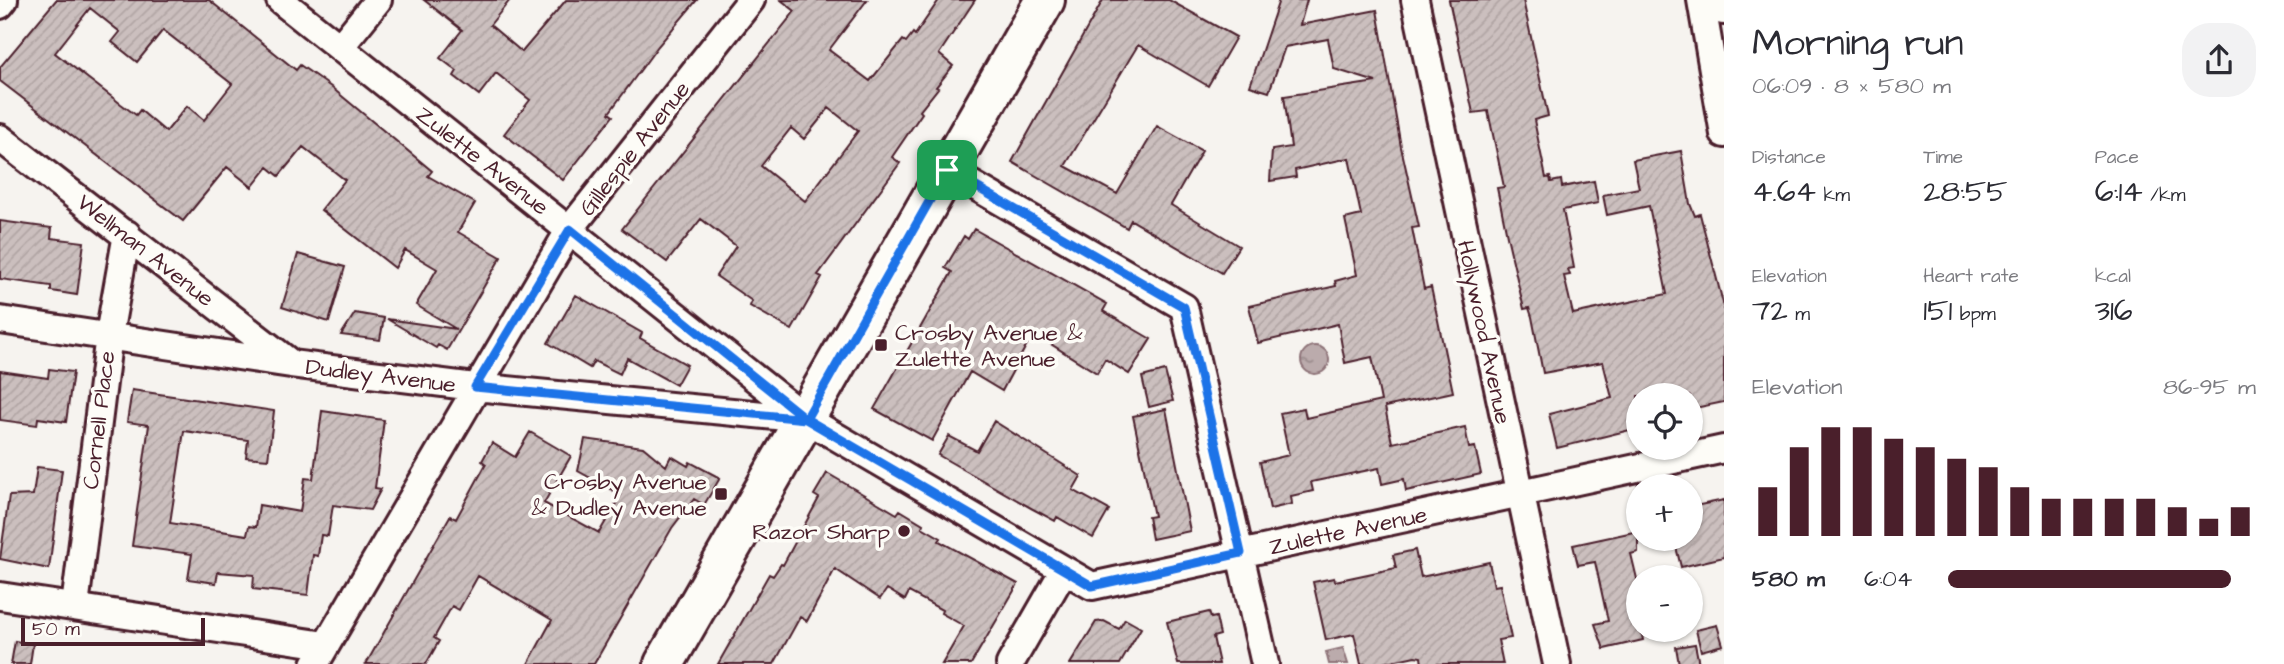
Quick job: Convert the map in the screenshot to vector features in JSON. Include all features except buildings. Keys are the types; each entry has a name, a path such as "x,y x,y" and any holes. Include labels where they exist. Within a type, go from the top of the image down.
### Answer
{"street":[{"path":"0,5 4,0"},
{"name":"Zulette Avenue","path":"280,0 806,419 1092,586 1724,449"},
{"path":"340,47 378,0"},
{"name":"Gillespie Avenue","path":"320,655 570,229 751,0"},
{"path":"664,664 1045,0"},
{"name":"Hollywood Avenue","path":"1415,0 1557,664"},
{"path":"1701,0 1724,134"},
{"path":"1710,0 1724,5"},
{"name":"Wellman Avenue","path":"0,138 291,364"},
{"path":"947,170 1184,307 1265,664"},
{"name":"Cornell Place","path":"75,606 109,335 127,234"},
{"name":"Dudley Avenue","path":"0,320 291,364 475,387 806,419"},
{"path":"1010,664 1064,570"},
{"path":"0,596 75,606 320,655"}],"water":[{"path":"1315,346 1325,350 1329,360 1325,370 1315,374 1305,370 1301,360 1305,350"},
{"path":"1343,648 1348,664 1329,664 1326,652"}],"place":[{"name":"Crosby Avenue & Zulette Avenue","path":"881,345"},
{"name":"Crosby Avenue & Dudley Avenue","path":"721,494"},
{"name":"Razor Sharp","path":"904,531"}],"route":[{"path":"947,170 806,419 475,387 570,229 806,419 1092,586 1241,553 1184,307 947,170"}]}
